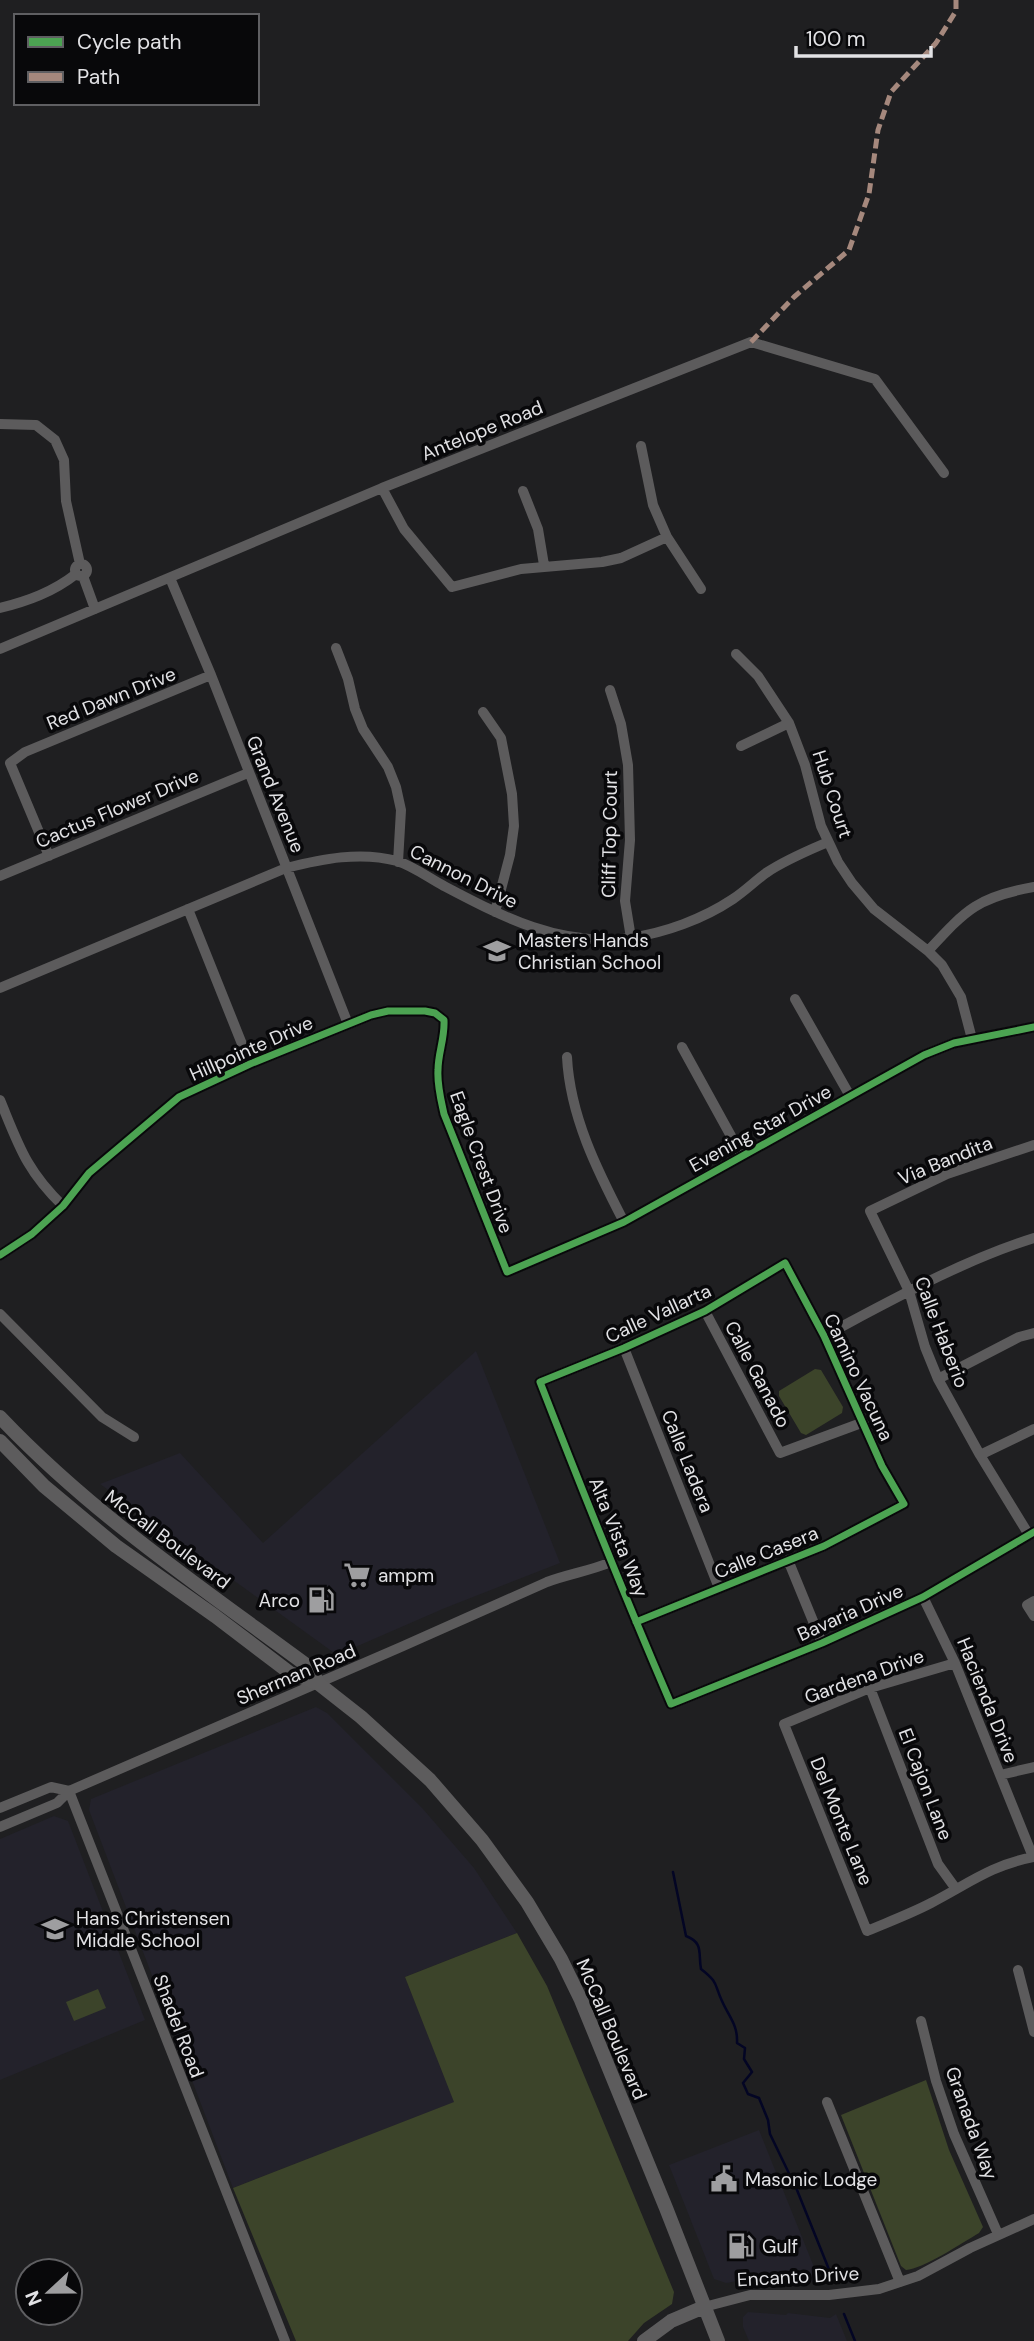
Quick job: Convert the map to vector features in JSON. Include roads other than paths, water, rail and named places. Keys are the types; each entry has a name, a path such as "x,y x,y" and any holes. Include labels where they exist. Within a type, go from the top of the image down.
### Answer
{"main road":[{"name":"McCall Boulevard","path":"0,1417 49,1468 105,1516 309,1667 319,1684"},
{"name":"McCall Boulevard","path":"0,1441 70,1509 135,1560 290,1673 319,1684 369,1723 430,1780 482,1840 527,1902 561,1959 581,2000 718,2341"},
{"path":"12,1454 35,1465 92,1515 105,1516"},
{"name":"Encanto Drive","path":"643,2341 671,2322 704,2307"}],"street":[{"name":"Antelope Road","path":"0,649 382,488 751,342 875,379 944,473"},
{"path":"0,424 36,425 55,440 64,460 66,501 80,571 95,609"},
{"path":"641,446 649,490 667,537 701,589"},
{"path":"382,488 404,529 452,587 495,574 544,565 602,562 621,558 667,537"},
{"path":"523,491 538,529 544,565"},
{"path":"0,608 27,602 80,571"},
{"name":"Grand Avenue","path":"170,578 211,675 348,1024"},
{"path":"336,648 363,729 388,767 396,787 401,821 398,862"},
{"name":"Hub Court","path":"736,654 758,676 789,723 828,842 852,883 874,909 928,951 953,981 961,997 972,1039"},
{"name":"Red Dawn Drive","path":"49,856 10,763 25,752 211,675"},
{"name":"Cliff Top Court","path":"610,690 621,724 628,765 631,840 625,901 631,938"},
{"path":"483,712 501,738 512,794 514,826 510,855 495,912"},
{"path":"741,746 789,723"},
{"name":"Cactus Flower Drive","path":"0,876 248,773"},
{"name":"Cannon Drive","path":"0,988 286,868 317,860 346,856 398,862 495,912 547,933 576,939 601,940 631,938 668,929 701,916 732,899 776,867 828,842"},
{"path":"928,951 974,906 991,897 1034,887"},
{"path":"188,909 250,1064"},
{"path":"795,999 850,1096"},
{"name":"Hillpointe Drive","path":"0,1255 32,1234 63,1206 89,1172 179,1097 250,1064 348,1024 388,1011 425,1011 435,1013 444,1020"},
{"name":"Eagle Crest Drive","path":"444,1020 445,1035 438,1069 444,1114 507,1272"},
{"name":"Evening Star Drive","path":"507,1272 624,1222 932,1051 954,1043 1034,1027"},
{"path":"682,1047 742,1156"},
{"path":"567,1057 568,1086 575,1110 605,1185 624,1222"},
{"path":"0,1100 23,1156 42,1185 63,1206"},
{"name":"Via Bandita","path":"870,1211 947,1174 1034,1144"},
{"name":"Calle Haberio","path":"870,1211 909,1291 925,1347 939,1379 980,1455 1032,1534"},
{"path":"824,1336 909,1291 1004,1248 1034,1238"},
{"name":"Calle Vallarta","path":"540,1382 705,1311 785,1263"},
{"name":"Camino Vacuna","path":"785,1263 824,1336 882,1466 904,1504"},
{"name":"Calle Ganado","path":"705,1311 780,1453 864,1422"},
{"path":"0,1314 102,1417 134,1437"},
{"path":"939,1379 1019,1337 1034,1333"},
{"name":"Calle Ladera","path":"624,1348 719,1588"},
{"name":"Alta Vista Way","path":"540,1382 671,1704"},
{"path":"980,1455 1034,1429"},
{"name":"Calle Casera","path":"636,1622 850,1533 904,1504"},
{"name":"Bavaria Drive","path":"671,1704 822,1643 923,1597 1032,1534"},
{"path":"788,1560 822,1643"},
{"name":"Sherman Road","path":"0,1827 57,1803 69,1791 319,1684 547,1582 584,1573 611,1562"},
{"name":"Hacienda Drive","path":"923,1597 955,1663 1033,1857"},
{"path":"1031,1603 1034,1616"},
{"name":"Gardena Drive","path":"784,1724 870,1688 955,1663"},
{"name":"El Cajon Lane","path":"870,1688 938,1864 956,1889"},
{"name":"Del Monte Lane","path":"784,1724 867,1931 921,1909 956,1889"},
{"path":"1000,1775 1034,1767"},
{"path":"0,1808 51,1787 69,1791"},
{"name":"Shadel Road","path":"69,1791 285,2341"},
{"path":"956,1889 985,1871 1033,1857"},
{"path":"1018,1970 1034,2032"},
{"name":"Granada Way","path":"922,2021 936,2081 954,2134 999,2234"},
{"path":"827,2102 900,2282"},
{"name":"Encanto Drive","path":"704,2307 750,2295 846,2295 879,2290 918,2276 1034,2219"}],"waterway":[{"path":"673,1872 686,1936 698,1945 701,1969 715,1984 735,2026 737,2043 745,2048 744,2059 752,2072 743,2083 748,2094 759,2098 768,2120 770,2134 797,2190 832,2277"},
{"path":"844,2314 855,2341"}],"place":[{"name":"Masters Hands Christian School","path":"497,951"},
{"name":"ampm","path":"357,1575"},
{"name":"Arco","path":"321,1600"},
{"name":"Hans Christensen Middle School","path":"55,1929"},
{"name":"Masonic Lodge","path":"724,2179"},
{"name":"Gulf","path":"741,2246"}]}
